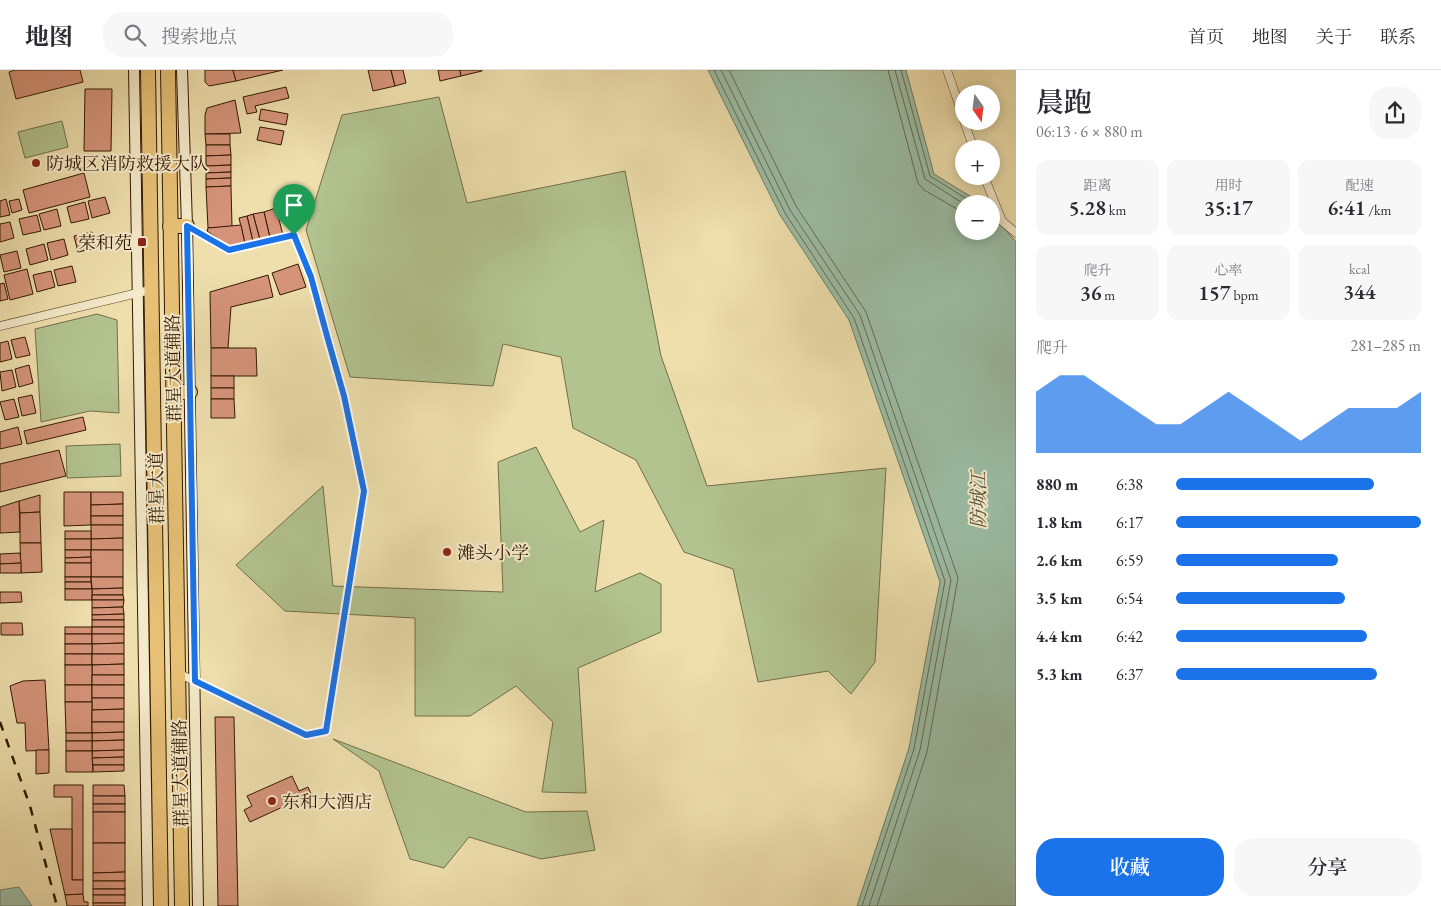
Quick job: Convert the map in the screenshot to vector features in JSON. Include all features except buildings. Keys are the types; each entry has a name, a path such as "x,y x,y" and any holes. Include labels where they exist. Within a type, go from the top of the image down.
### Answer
{"highway":[{"name":"群星大道","path":"148,70 149,158 144,291 161,906"},
{"name":"群星大道","path":"168,70 182,906"},
{"path":"149,158 168,158"},
{"path":"170,226 187,226"},
{"path":"173,392 190,392"}],"street":[{"name":"群星大道辅路","path":"134,70 144,291 148,906"},
{"name":"群星大道辅路","path":"182,70 187,226 198,906"},
{"path":"948,70 955,92"},
{"path":"988,185 1002,221 1016,233"},
{"path":"178,674 306,735 326,731 364,491 336,369 311,277 294,235 229,250 187,226"},
{"path":"0,326 144,291"}],"shaded area":[{"path":"439,97 467,203 625,171 661,356 707,486 886,468 875,662 851,694 828,671 758,682 733,569 684,552 636,460 573,428 561,357 503,344 493,386 350,377 306,230 342,115"},
{"path":"62,121 68,147 25,158 18,132"},
{"path":"97,314 117,320 119,413 90,411 41,422 35,329"},
{"path":"120,444 121,476 67,478 66,446"},
{"path":"536,447 580,532 604,520 595,592 640,573 661,584 661,632 578,668 586,793 542,792 553,722 516,686 470,716 415,716 415,618 285,611 236,565 323,486 333,586 503,592 498,462"},
{"path":"333,739 526,812 587,811 595,850 541,859 469,837 444,868 410,859 379,771"}],"water":[{"name":"防城江","path":"708,70 906,70 934,174 968,195 955,195 955,240 1000,240 1000,223 1016,242 1016,906 857,906 909,748 940,582 849,320 780,215"},
{"path":"19,887 32,906 0,906 0,890"}],"railway":[{"path":"0,722 30,806 57,906"}],"place":[{"name":"防城区消防救援大队","path":"36,163"},
{"name":"荣和苑","path":"142,242"},
{"name":"滩头小学","path":"447,552"},
{"name":"东和大酒店","path":"272,801"}],"route":[{"path":"187,226 229,250 294,235 311,277 344,396 364,491 326,731 306,735 195,681 187,226"}]}
